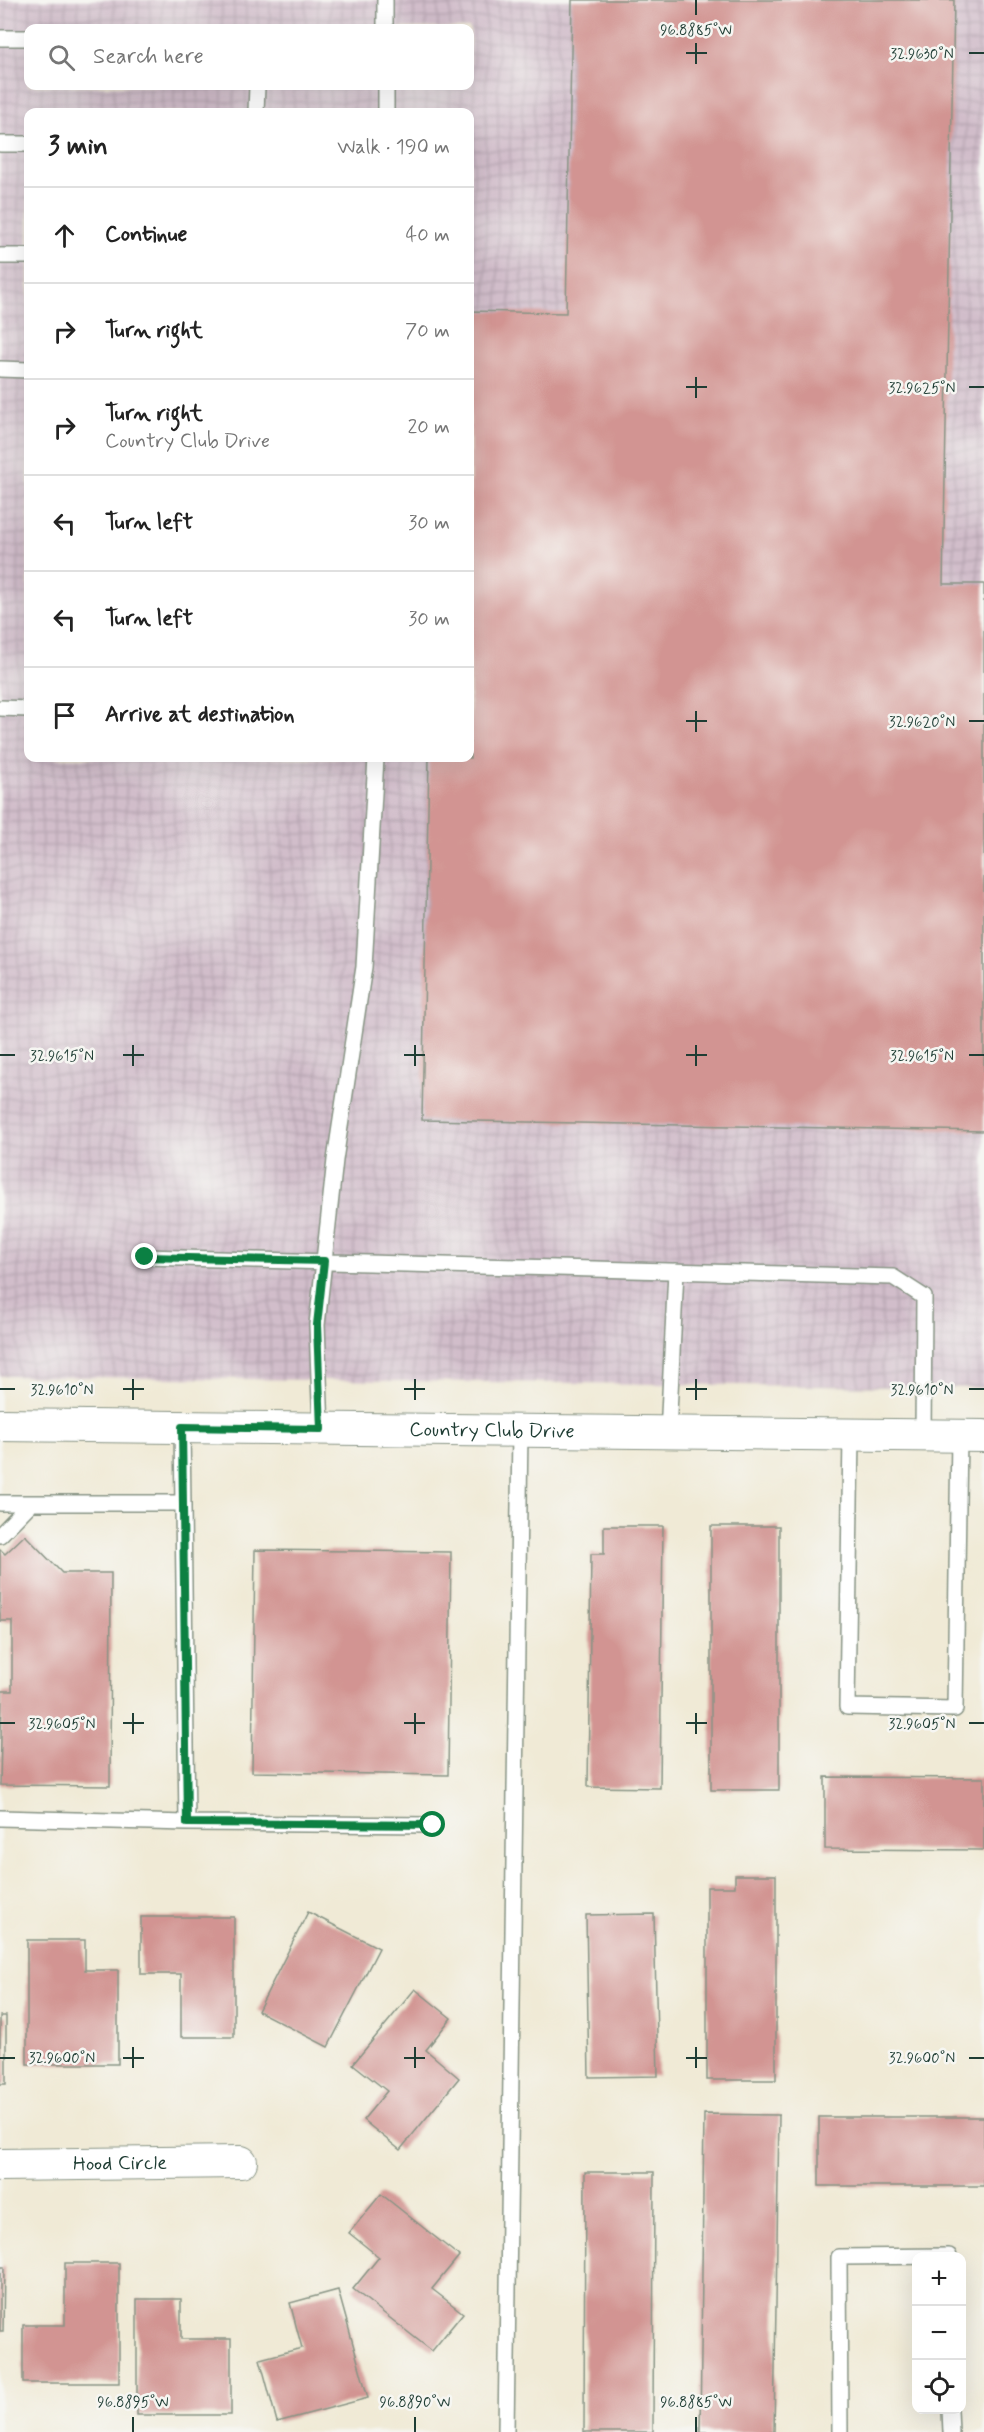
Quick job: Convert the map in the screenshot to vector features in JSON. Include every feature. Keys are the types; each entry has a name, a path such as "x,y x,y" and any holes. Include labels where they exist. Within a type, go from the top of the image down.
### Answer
{"street":[{"name":"Country Club Drive","path":"0,1425 971,1436"},
{"name":"Hood Circle","path":"0,2165 241,2162"}],"lane":[{"path":"385,0 386,24"},
{"path":"0,38 24,38"},
{"path":"256,108 257,90"},
{"path":"386,90 386,108"},
{"path":"0,144 24,144"},
{"path":"0,256 24,256"},
{"path":"0,369 24,370"},
{"path":"0,708 24,709"},
{"path":"321,1429 317,1325 335,1160 364,967 376,762"},
{"path":"145,1257 893,1276 924,1297 923,1436"},
{"path":"668,1434 676,1271"},
{"path":"182,1427 187,1823"},
{"path":"506,2432 520,1432"},
{"path":"851,1435 847,1707 955,1709 971,1436"},
{"path":"0,1503 183,1503"},
{"path":"0,1535 31,1503"},
{"path":"0,1818 187,1823 433,1825"},
{"path":"840,2432 839,2257 912,2256"},
{"path":"950,2414 951,2432"}],"shaded area":[{"path":"0,0 984,0 984,1388 0,1376"}],"building":[{"path":"572,0 954,0 943,584 984,584 984,1131 422,1120 429,762 474,762 474,311 566,313"},
{"path":"604,1526 663,1526 660,1788 588,1787 591,1554 604,1554"},
{"path":"711,1526 779,1526 779,1790 711,1790"},
{"path":"25,1535 62,1573 111,1573 110,1786 0,1785 2,1691 12,1691 12,1621 0,1621 0,1549 5,1554"},
{"path":"255,1550 451,1552 448,1775 252,1772"},
{"path":"825,1777 984,1778 984,1850 825,1849"},
{"path":"735,1875 776,1875 776,2080 707,2080 707,1887 735,1887"},
{"path":"308,1912 379,1948 328,2047 258,2011"},
{"path":"654,1914 658,2076 589,2077 586,1915"},
{"path":"141,1917 234,1917 234,2037 181,2037 181,1974 141,1974"},
{"path":"27,1940 85,1940 85,1970 118,1970 118,2064 27,2064"},
{"path":"415,1989 451,2018 426,2050 459,2078 400,2150 363,2120 387,2091 353,2064"},
{"path":"0,2016 6,2016 6,2084 0,2084"},
{"path":"704,2114 779,2115 774,2432 700,2432"},
{"path":"819,2117 984,2117 984,2186 819,2186"},
{"path":"585,2172 654,2172 653,2432 584,2432"},
{"path":"381,2194 459,2256 432,2289 463,2313 432,2351 353,2289 379,2257 349,2233"},
{"path":"65,2263 119,2263 119,2383 23,2383 23,2325 65,2325"},
{"path":"0,2267 4,2267 3,2331 0,2331"},
{"path":"338,2290 368,2398 277,2422 260,2359 302,2348 290,2303"},
{"path":"137,2299 181,2299 181,2339 231,2339 231,2415 137,2415"}],"route":[{"path":"145,1257 324,1261 317,1325 321,1429 182,1427 187,1823 433,1825"}]}
